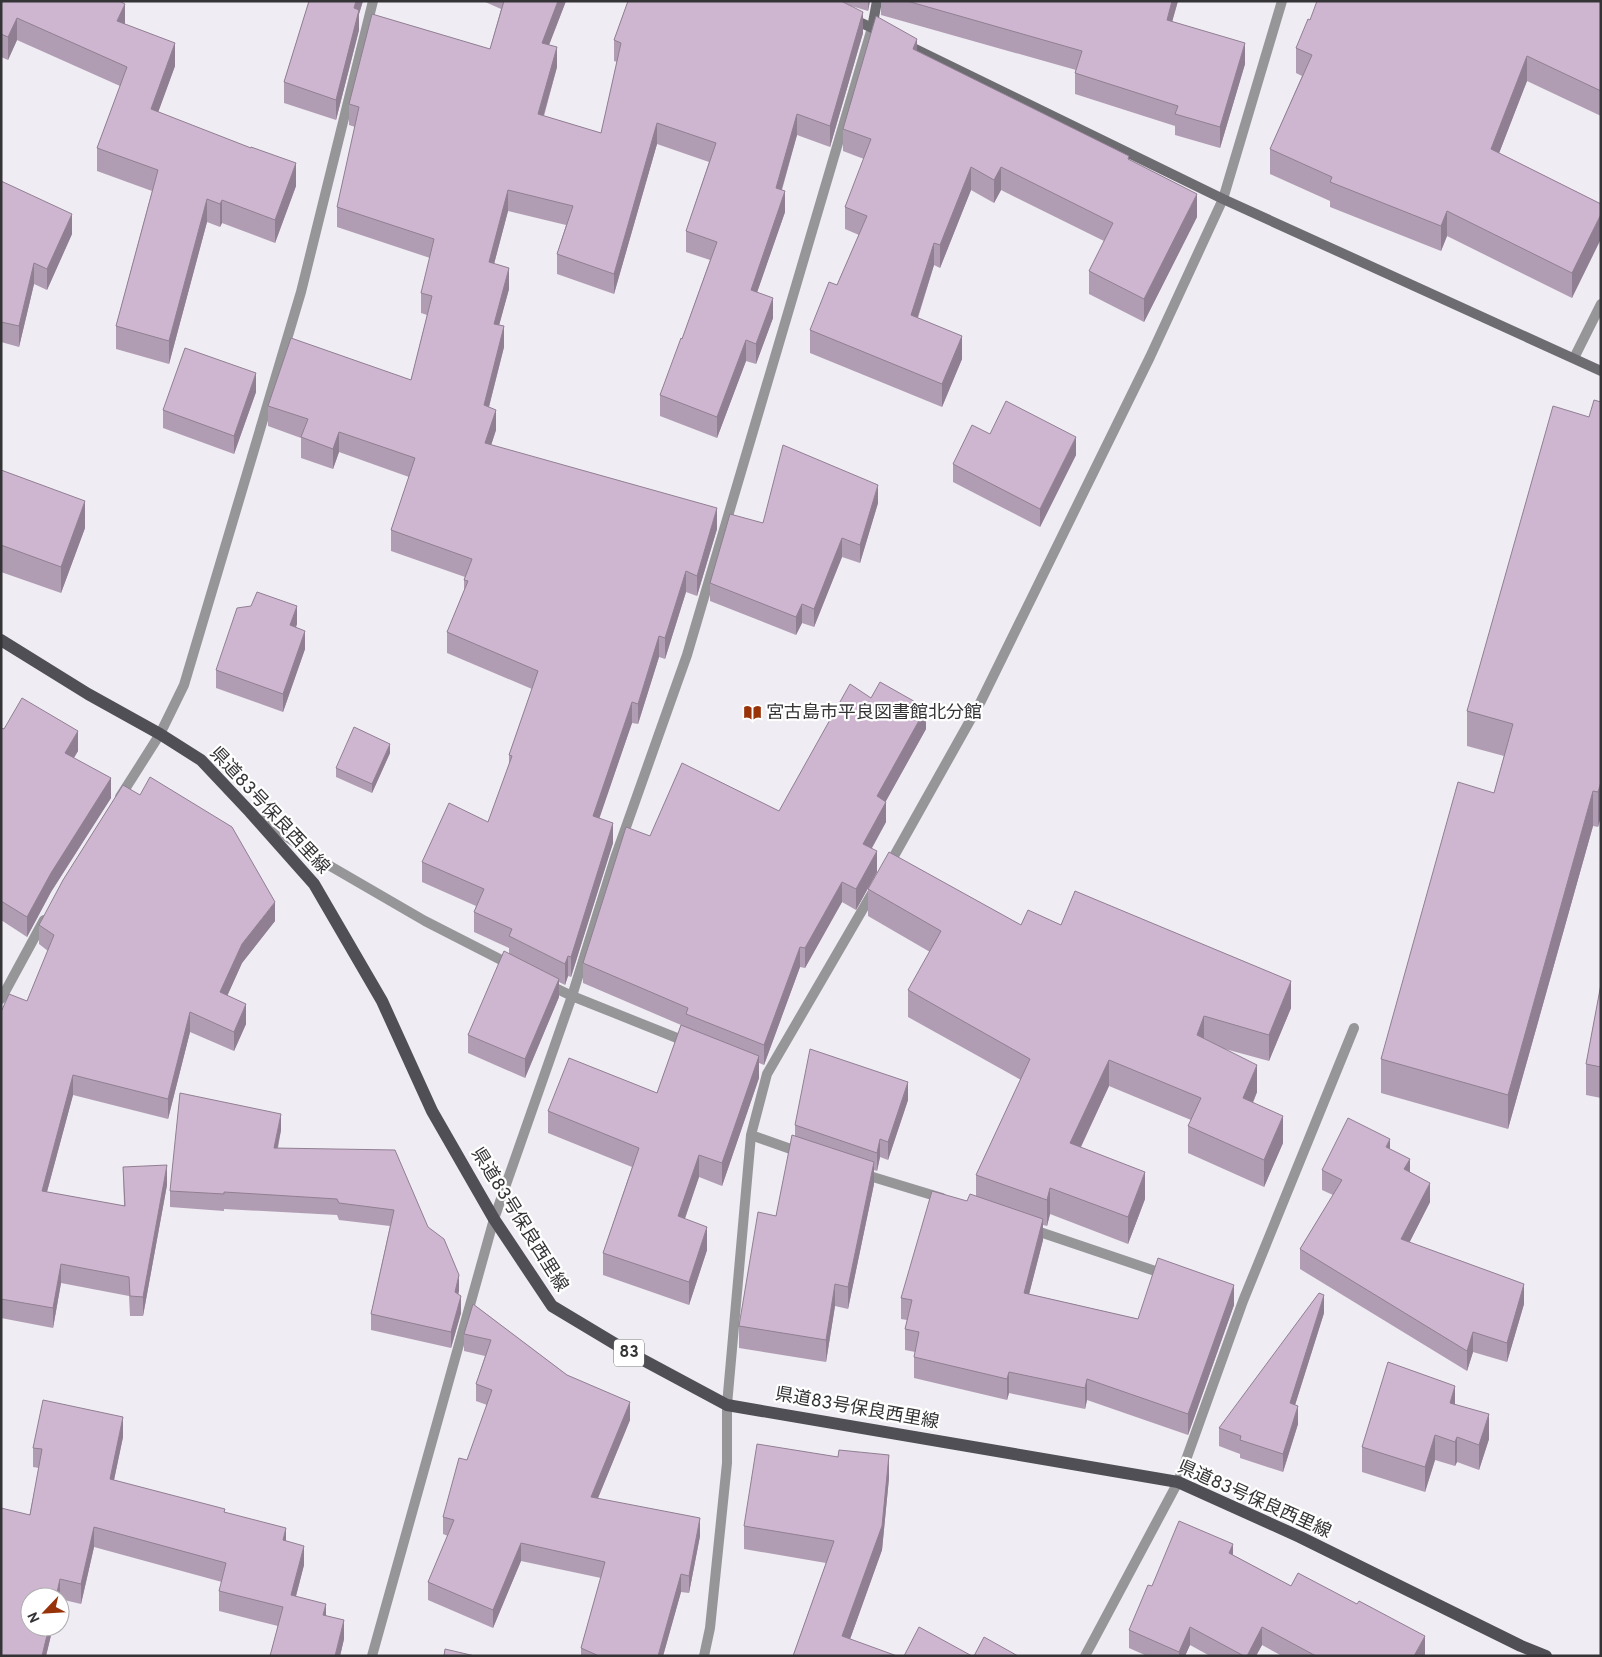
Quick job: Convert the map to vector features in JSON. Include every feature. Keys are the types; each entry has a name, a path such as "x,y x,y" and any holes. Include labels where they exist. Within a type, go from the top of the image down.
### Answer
{"main road":[{"name":"県道83号保良西里線","path":"1,640 88,694 160,734 201,760 314,884 382,1001 432,1111 494,1219 552,1306 632,1354 727,1405 1178,1482 1300,1537 1521,1646 1546,1656"}],"street":[{"path":"114,807 160,734 184,684 301,292 373,1"},
{"path":"372,1656 494,1219 572,996 615,858 687,655 872,28 878,1"},
{"path":"704,1656 710,1628 727,1463 727,1405 751,1135 763,1072 838,955 981,701 1145,365 1223,198 1282,1"},
{"path":"847,17 1223,198 1601,371"},
{"path":"1574,358 1601,304"},
{"path":"250,812 325,863 425,921 520,970"},
{"path":"1,999 48,913"},
{"path":"537,979 572,996 696,1046"},
{"path":"1085,1656 1178,1482 1239,1300 1354,1028"},
{"path":"751,1135 814,1157"},
{"path":"851,1170 949,1200"},
{"path":"1022,1226 1179,1279"}],"building":[{"path":"1,1 119,1 125,4 117,21 175,43 151,109 251,148 296,163 275,220 222,200 220,204 207,199 169,341 116,326 158,170 97,148 127,67 17,18 8,37 1,34"},
{"path":"309,1 356,1 354,8 359,10 336,100 284,82"},
{"path":"504,1 558,1 542,43 557,47 538,114 601,133 621,43 614,40 628,1 841,1 863,12 830,126 797,114 776,188 785,191 751,290 773,298 756,344 746,340 717,417 660,395 717,242 686,231 716,143 657,123 614,274 557,254 573,206 508,190 489,262 509,268 494,324 504,326 484,405 496,410 485,443 717,508 697,576 686,571 665,638 659,636 638,704 632,702 593,816 613,823 571,957 568,956 565,964 509,936 512,929 474,912 484,889 422,862 449,803 488,822 512,756 509,755 538,671 447,632 468,581 464,580 472,559 391,530 415,458 339,432 333,449 301,437 308,419 268,406 291,338 411,380 432,296 421,293 434,239 337,207 359,107 349,104 372,14 490,49"},
{"path":"907,1 1172,1 1167,20 1245,43 1220,127 1175,114 1178,106 1075,73 1082,51"},
{"path":"1317,1 1601,1 1601,91 1527,56 1491,149 1601,204 1601,214 1572,273 1447,211 1441,226 1330,182 1332,177 1270,149 1312,55 1296,48"},
{"path":"876,16 917,39 913,49 1129,156 1128,159 1197,194 1144,299 1089,271 1113,223 1001,167 994,180 971,167 940,245 934,243 911,315 962,336 942,384 810,330 829,282 837,285 867,216 845,207 871,139 843,129"},
{"path":"1,181 72,214 47,269 34,263 19,326 1,322"},
{"path":"185,348 256,373 234,436 163,410"},
{"path":"1594,400 1601,402 1601,782 1598,792 1593,791 1508,1095 1381,1059 1458,782 1494,793 1513,724 1467,711 1553,406 1589,417"},
{"path":"1006,401 1076,437 1040,509 953,464 972,425 990,434"},
{"path":"783,445 878,485 860,545 842,538 814,609 802,604 796,617 710,583 730,514 763,523"},
{"path":"1,470 85,501 61,567 1,545"},
{"path":"257,592 297,606 290,625 305,631 283,694 216,670 237,608 251,606"},
{"path":"880,682 926,708 877,796 886,802 863,844 877,851 856,889 842,882 805,948 800,947 764,1045 686,1014 688,1008 583,963 626,827 650,836 682,763 779,811 850,684 871,698"},
{"path":"22,698 78,731 65,753 111,778 51,873 27,917 1,901 1,728 4,729"},
{"path":"354,727 390,744 372,784 336,768"},
{"path":"150,777 232,827 275,902 242,944 220,992 246,1004 234,1032 190,1012 168,1099 73,1075 42,1191 125,1206 123,1167 167,1165 143,1297 130,1296 129,1277 61,1264 53,1308 1,1299 1,1012 9,994 27,1001 54,935 39,925 63,880 123,785 140,795"},
{"path":"889,852 1021,925 1028,910 1061,925 1075,891 1291,981 1269,1035 1204,1016 1197,1035 1257,1065 1243,1098 1283,1116 1264,1160 1188,1126 1201,1098 1109,1060 1070,1143 1145,1172 1128,1217 1050,1188 1047,1200 976,1175 1030,1059 908,990 941,931 868,889"},
{"path":"504,951 559,979 525,1059 468,1035"},
{"path":"1601,984 1601,1067 1586,1064"},
{"path":"681,1025 759,1056 722,1163 699,1155 678,1216 707,1227 689,1282 603,1253 639,1148 548,1111 569,1058 657,1093"},
{"path":"810,1049 908,1082 888,1142 880,1139 877,1153 795,1125"},
{"path":"180,1093 281,1114 274,1148 395,1150 428,1227 444,1239 459,1275 455,1292 461,1296 451,1332 371,1314 394,1210 339,1203 337,1199 224,1192 224,1194 170,1191"},
{"path":"1348,1118 1390,1139 1386,1147 1410,1159 1404,1169 1430,1183 1401,1239 1524,1284 1507,1343 1473,1332 1467,1351 1300,1249 1342,1180 1322,1170"},
{"path":"792,1135 874,1162 848,1287 835,1284 826,1340 739,1326 758,1212 776,1216"},
{"path":"932,1191 967,1201 970,1194 1043,1219 1024,1293 1138,1319 1158,1258 1234,1285 1188,1414 1087,1379 1085,1388 1009,1372 1007,1379 914,1357 919,1332 905,1329 912,1300 901,1298"},
{"path":"1319,1293 1324,1295 1290,1403 1298,1406 1283,1454 1240,1440 1241,1436 1219,1428"},
{"path":"473,1304 567,1375 630,1402 591,1497 700,1518 689,1576 681,1574 658,1656 599,1656 581,1648 605,1562 521,1543 493,1610 428,1582 454,1520 443,1517 459,1458 467,1460 492,1390 476,1384 491,1340 464,1334"},
{"path":"1388,1362 1455,1386 1450,1403 1489,1414 1479,1445 1457,1437 1455,1442 1435,1435 1425,1467 1362,1447"},
{"path":"43,1400 123,1417 110,1479 225,1509 224,1512 286,1528 283,1540 304,1546 291,1595 326,1604 323,1615 344,1620 335,1656 270,1656 283,1607 219,1591 226,1563 94,1527 81,1584 60,1579 58,1587 20,1587 20,1637 47,1637 42,1656 1,1656 1,1508 30,1515 42,1449 33,1448"},
{"path":"757,1444 838,1457 839,1450 889,1455 882,1526 842,1636 897,1656 793,1656 834,1541 744,1526"},
{"path":"1179,1521 1233,1544 1229,1553 1291,1586 1298,1573 1357,1604 1359,1601 1425,1636 1414,1656 1316,1656 1262,1627 1247,1656 1244,1656 1190,1627 1179,1652 1129,1630 1148,1585 1152,1586"},
{"path":"919,1627 972,1656 904,1656"},
{"path":"984,1637 1018,1656 974,1656"},
{"path":"445,1649 475,1656 444,1656"}],"place":[{"name":"宮古島市平良図書館北分館","path":"752,713"}]}
